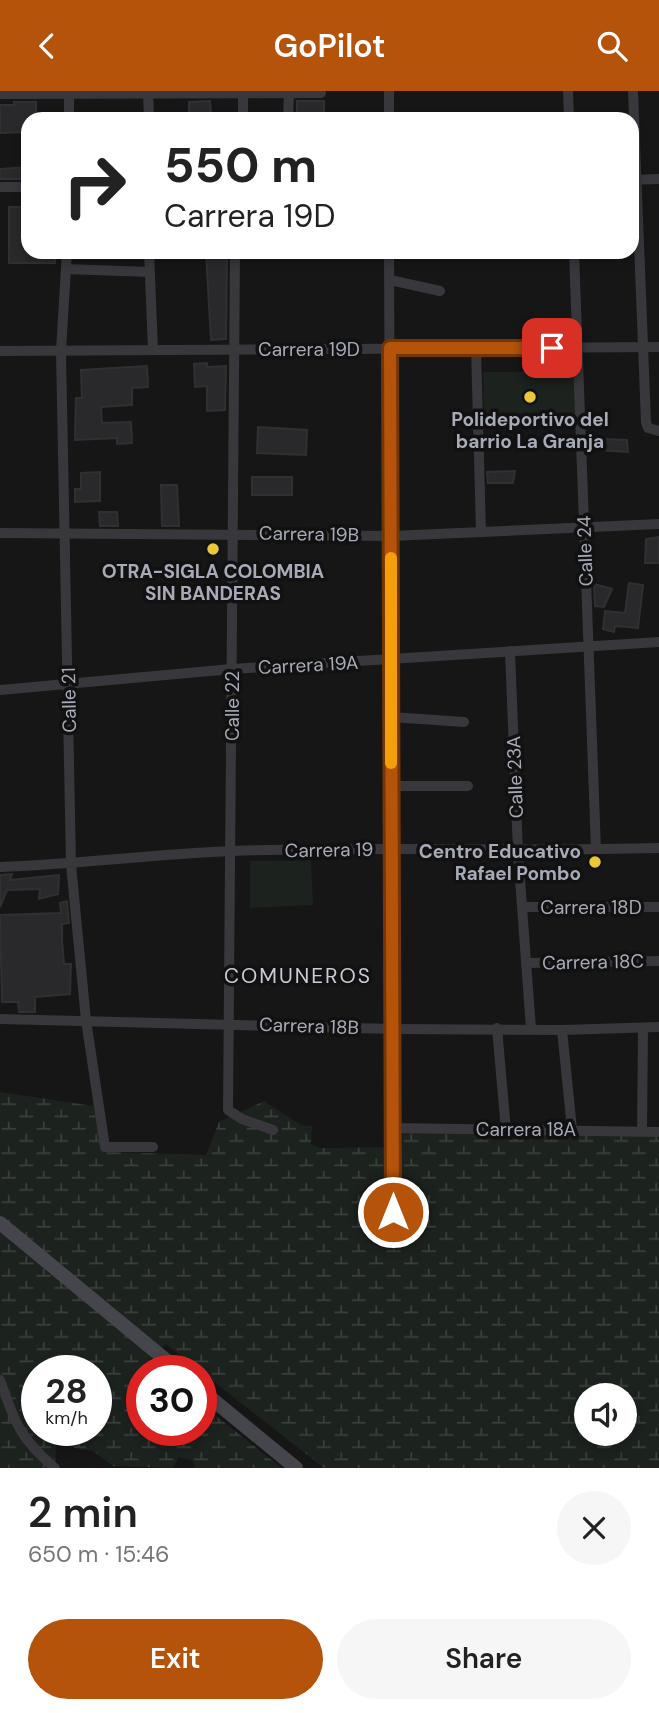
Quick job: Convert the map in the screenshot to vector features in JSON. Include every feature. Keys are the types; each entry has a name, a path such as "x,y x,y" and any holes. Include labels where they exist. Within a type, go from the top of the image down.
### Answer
{"main road":[{"path":"0,1223 160,1355"},
{"path":"217,1403 296,1468"}],"street":[{"path":"389,91 389,112"},
{"path":"568,91 569,112"},
{"path":"633,91 633,112"},
{"path":"69,92 69,112"},
{"path":"0,95 69,92 321,93"},
{"path":"148,92 149,112"},
{"path":"243,92 243,112"},
{"path":"288,112 289,93"},
{"path":"639,180 659,179"},
{"path":"0,187 21,187"},
{"name":"Calle 21","path":"67,259 61,351 71,865 86,1020 105,1147 153,1147"},
{"path":"149,259 153,350"},
{"name":"Calle 22","path":"235,259 228,1110 242,1119 273,1130"},
{"path":"390,259 391,717 394,849 393,1212"},
{"name":"Calle 24","path":"574,259 596,849"},
{"path":"638,259 643,347 654,429"},
{"path":"66,269 149,272"},
{"path":"390,281 440,291"},
{"name":"Carrera 19D","path":"0,351 659,347"},
{"path":"476,348 481,532"},
{"name":"Carrera 19B","path":"0,533 391,536 659,524"},
{"name":"Carrera 19A","path":"0,690 232,669 659,642"},
{"name":"Calle 23A","path":"510,651 518,852 531,1028"},
{"path":"391,717 464,722"},
{"path":"392,786 468,786"},
{"name":"Carrera 19","path":"0,867 71,865 232,851 394,849 518,852 659,848"},
{"name":"Carrera 18D","path":"522,907 659,907"},
{"name":"Carrera 18C","path":"526,963 659,961"},
{"name":"Carrera 18B","path":"0,1019 393,1029 562,1030 659,1027"},
{"path":"498,1028 506,1130"},
{"path":"642,1131 643,1028"},
{"path":"562,1030 572,1129"},
{"name":"Carrera 18A","path":"393,1128 659,1132"},
{"path":"0,1380 16,1426 32,1449 55,1468"}],"green space":[{"name":"Polideportivo del barrio La Granja","path":"577,371 577,422 484,423 483,372"},
{"path":"311,860 313,905 250,908 250,861"},
{"path":"0,1092 93,1106 105,1152 206,1155 219,1122 264,1101 301,1125 312,1126 311,1144 320,1148 402,1147 403,1130 659,1133 659,1468 324,1468 217,1384 217,1355 180,1355 166,1344 154,1355 126,1355 126,1446 217,1446 217,1417 282,1468 195,1468 193,1461 179,1457 173,1468 113,1466 93,1451 72,1446 112,1446 112,1355 21,1355 21,1446 56,1446 55,1468 0,1468"}],"building":[{"path":"210,101 211,112 189,112 189,102"},
{"path":"297,101 324,101 324,112 297,112"},
{"path":"14,102 36,102 36,112 21,112 21,132 0,133 0,105 14,105"},
{"path":"21,168 21,179 0,179 0,169"},
{"path":"9,207 21,207 21,259 55,259 55,263 9,263"},
{"path":"206,259 227,259 226,339 211,340"},
{"path":"207,363 207,367 226,366 225,410 207,411 207,386 195,387 194,364"},
{"path":"147,366 148,387 132,388 132,405 101,407 102,423 131,422 132,443 117,444 117,438 75,440 76,398 82,398 81,370"},
{"path":"258,427 307,430 306,455 257,453"},
{"path":"599,439 627,440 628,452 597,450"},
{"path":"515,471 513,483 488,483 487,472"},
{"path":"100,472 100,501 75,502 75,489 81,489 81,473"},
{"path":"252,477 292,477 292,495 252,495"},
{"path":"161,485 177,485 179,526 162,526"},
{"path":"99,512 117,512 118,526 100,526"},
{"path":"659,537 659,563 645,563 646,539"},
{"path":"629,583 643,585 638,628 615,626 614,632 603,629 605,611 625,613"},
{"path":"594,584 612,589 604,607 595,606"},
{"path":"12,874 10,880 59,875 58,894 39,899 40,889 7,890 0,907 0,875"},
{"path":"67,901 69,923 62,924 62,940 64,964 71,964 70,994 35,997 35,1012 19,1012 18,1002 2,1002 0,915 61,913 60,903"}],"slow traffic":[{"path":"391,558 391,763"}],"place":[{"name":"Polideportivo del barrio La Granja","path":"530,397"},
{"name":"OTRA-SIGLA COLOMBIA SIN BANDERAS","path":"213,549"},
{"name":"Centro Educativo Rafael Pombo","path":"595,862"}],"district":[{"name":"COMUNEROS","path":"298,976"}],"route":[{"path":"393,1212 394,849 390,348 552,348"}]}
